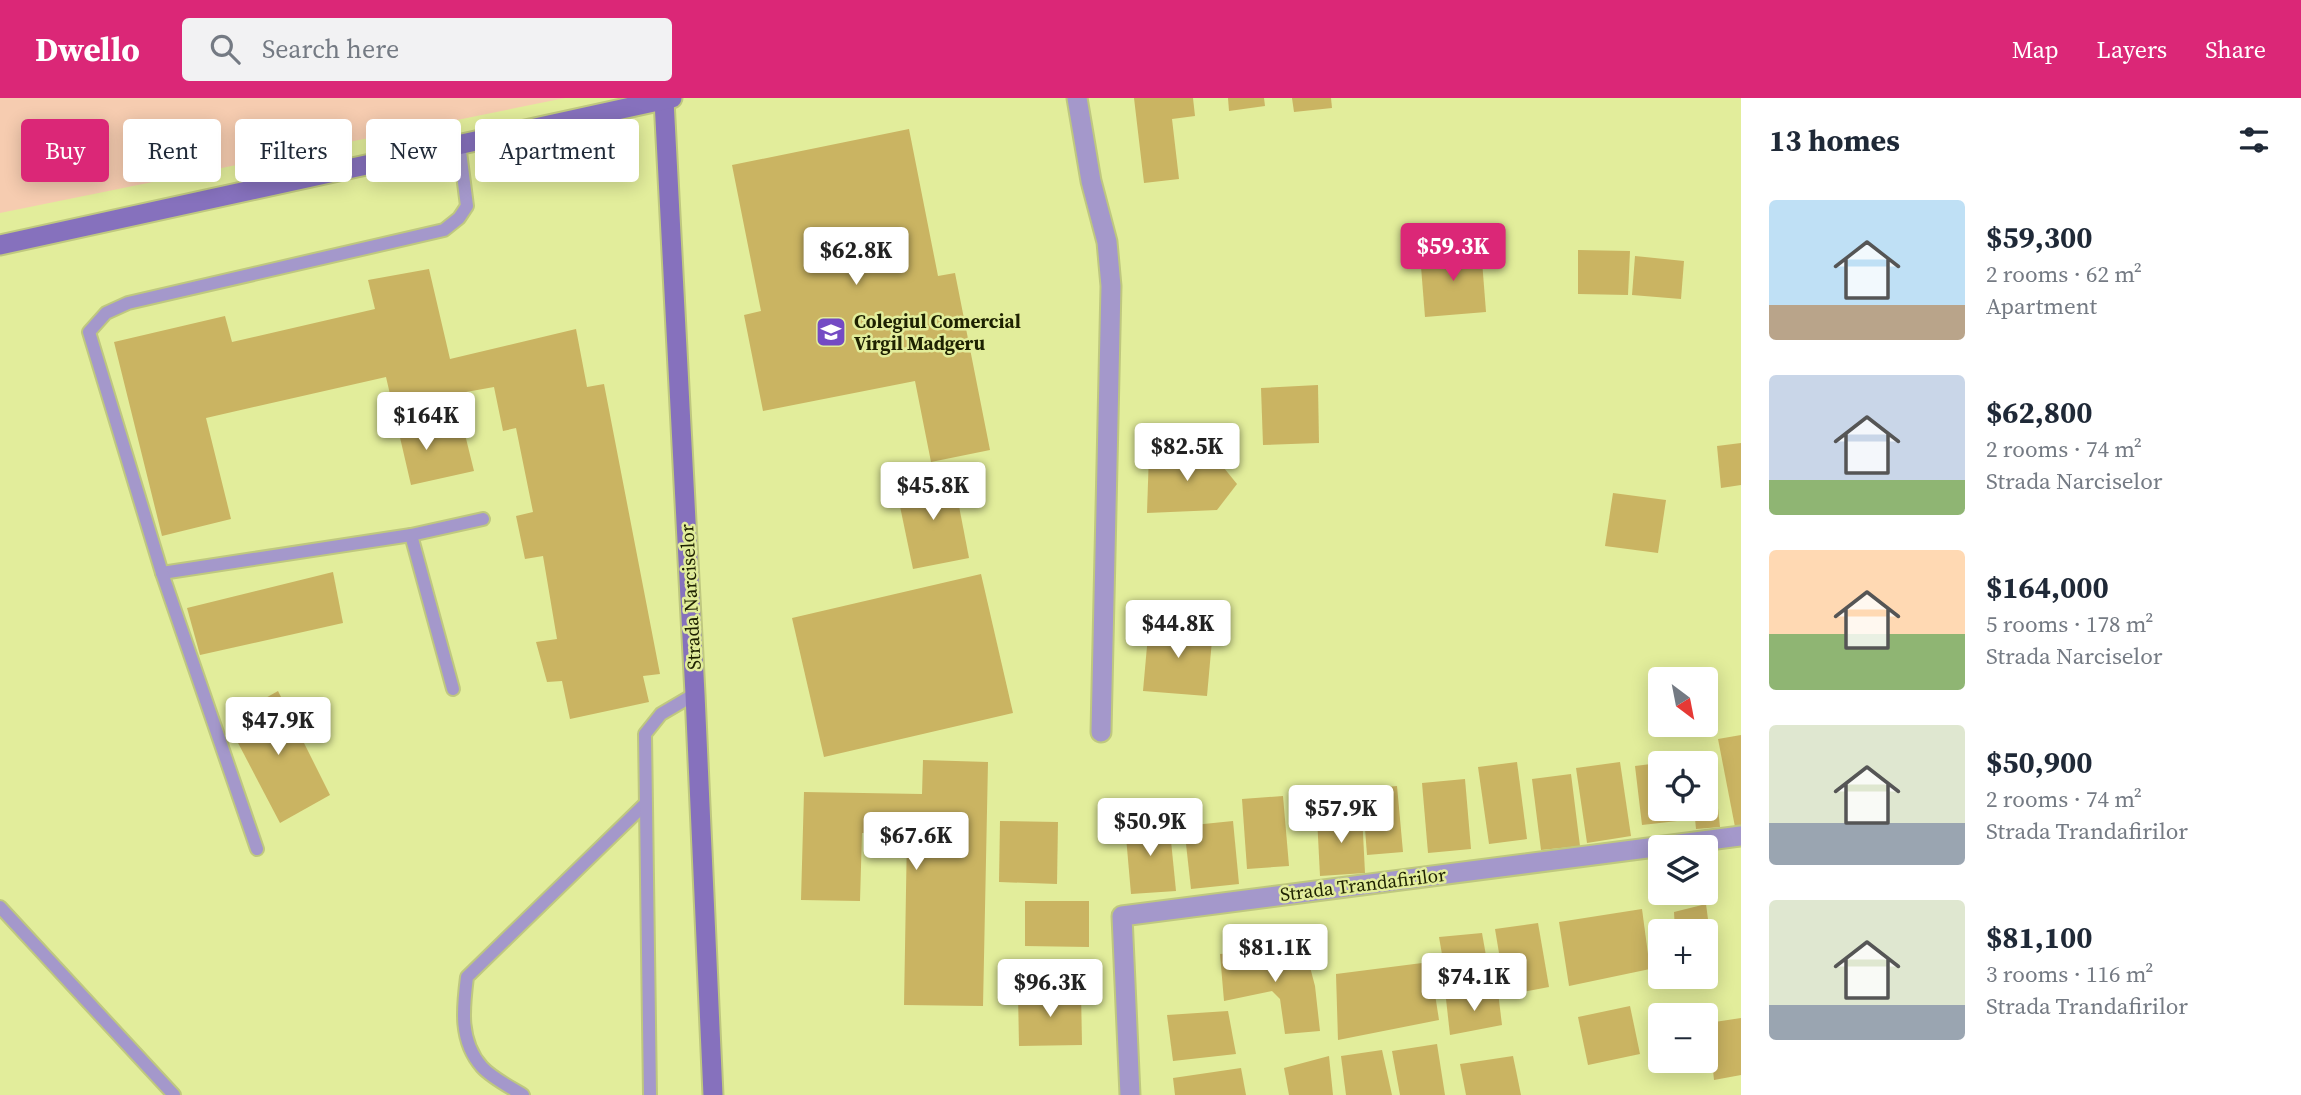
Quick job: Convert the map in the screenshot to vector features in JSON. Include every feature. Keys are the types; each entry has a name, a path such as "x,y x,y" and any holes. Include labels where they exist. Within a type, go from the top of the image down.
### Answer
{"main road":[{"path":"461,144 668,99"},
{"name":"Strada Narciselor","path":"668,99 713,1095"},
{"path":"0,245 366,164"}],"street":[{"path":"1077,98 1091,181 1107,242 1111,286 1101,732"},
{"name":"Strada Trandafirilor","path":"1130,1095 1122,916 1741,836"}],"lane":[{"path":"257,849 162,573 89,331 106,313 128,303 444,230 459,218 467,206 461,160"},
{"path":"162,573 411,535 483,519"},
{"path":"411,535 453,689"},
{"path":"650,1095 645,734 662,714 695,694"},
{"path":"523,1095 482,1067 467,1040 462,1013 467,977 645,804"},
{"path":"0,907 174,1095"}],"shaded area":[{"path":"0,98 565,98 461,119 366,119 366,139 352,141 352,119 235,119 235,165 221,168 221,119 123,119 123,182 152,182 0,213"}],"building":[{"path":"1134,98 1193,98 1195,116 1172,119 1179,179 1144,183"},
{"path":"1228,98 1264,98 1265,106 1229,111"},
{"path":"1292,98 1331,98 1332,108 1294,112"},
{"path":"909,129 938,276 955,273 990,450 931,462 915,381 763,411 744,315 761,311 732,165"},
{"path":"1481,248 1486,312 1425,317 1420,254"},
{"path":"1578,250 1630,251 1628,295 1578,294"},
{"path":"1635,256 1684,261 1681,299 1632,295"},
{"path":"429,269 450,359 576,329 587,387 604,384 660,674 643,676 649,702 570,719 562,681 547,682 536,642 557,639 543,556 525,559 516,516 533,512 516,428 503,431 494,387 455,394 474,471 411,485 386,377 206,418 231,519 162,536 114,342 225,316 232,342 375,309 368,280"},
{"path":"1318,385 1319,443 1263,445 1261,388"},
{"path":"1741,443 1741,485 1721,488 1717,446"},
{"path":"1211,452 1237,484 1217,510 1147,513 1149,453"},
{"path":"953,475 969,558 913,569 896,487"},
{"path":"1613,493 1666,500 1658,553 1605,546"},
{"path":"333,572 343,623 200,655 187,608"},
{"path":"981,574 1013,713 824,757 792,618"},
{"path":"1149,624 1213,629 1207,696 1143,691"},
{"path":"278,691 330,795 280,823 226,720"},
{"path":"1741,735 1741,831 1736,832 1718,739"},
{"path":"923,760 988,762 983,1006 904,1005 907,834 862,833 860,901 801,900 804,792 922,794"},
{"path":"1517,762 1527,839 1489,844 1478,767"},
{"path":"1620,762 1631,836 1587,843 1576,768"},
{"path":"1648,764 1648,821 1677,821 1642,825 1635,766"},
{"path":"1571,774 1580,846 1541,850 1532,779"},
{"path":"1465,779 1471,849 1428,853 1422,783"},
{"path":"1397,786 1403,852 1367,855 1362,789"},
{"path":"1283,796 1289,866 1247,869 1242,799"},
{"path":"1718,808 1720,827 1696,829 1695,821 1718,821"},
{"path":"1362,814 1365,873 1320,876 1317,817"},
{"path":"1000,821 1058,822 1057,884 999,882"},
{"path":"1169,821 1176,891 1131,894 1125,825"},
{"path":"1233,821 1239,884 1191,889 1184,826"},
{"path":"1025,901 1089,901 1089,947 1025,946"},
{"path":"1706,905 1708,919 1674,919 1674,912"},
{"path":"1642,909 1648,969 1569,986 1559,922"},
{"path":"1538,923 1549,987 1506,995 1495,929"},
{"path":"1482,933 1491,984 1448,989 1439,937"},
{"path":"1299,948 1310,967 1315,986 1320,1031 1285,1034 1280,999 1272,991 1224,1001 1220,954"},
{"path":"1430,962 1439,1020 1338,1040 1336,974"},
{"path":"1081,991 1082,1045 1019,1046 1018,993"},
{"path":"1498,992 1502,1025 1450,1035 1446,999"},
{"path":"1630,1006 1640,1054 1588,1065 1578,1017"},
{"path":"1228,1011 1236,1054 1173,1061 1167,1015"},
{"path":"1741,1018 1741,1075 1714,1080 1713,1073 1718,1073 1718,1021"},
{"path":"1437,1044 1445,1095 1400,1095 1392,1051"},
{"path":"1382,1050 1392,1095 1346,1095 1341,1056"},
{"path":"1329,1056 1333,1095 1289,1095 1284,1068"},
{"path":"1513,1056 1521,1095 1466,1095 1460,1064"},
{"path":"1241,1068 1246,1095 1175,1095 1173,1078"}],"place":[{"name":"Colegiul Comercial Virgil Madgeru","path":"831,332"}]}
